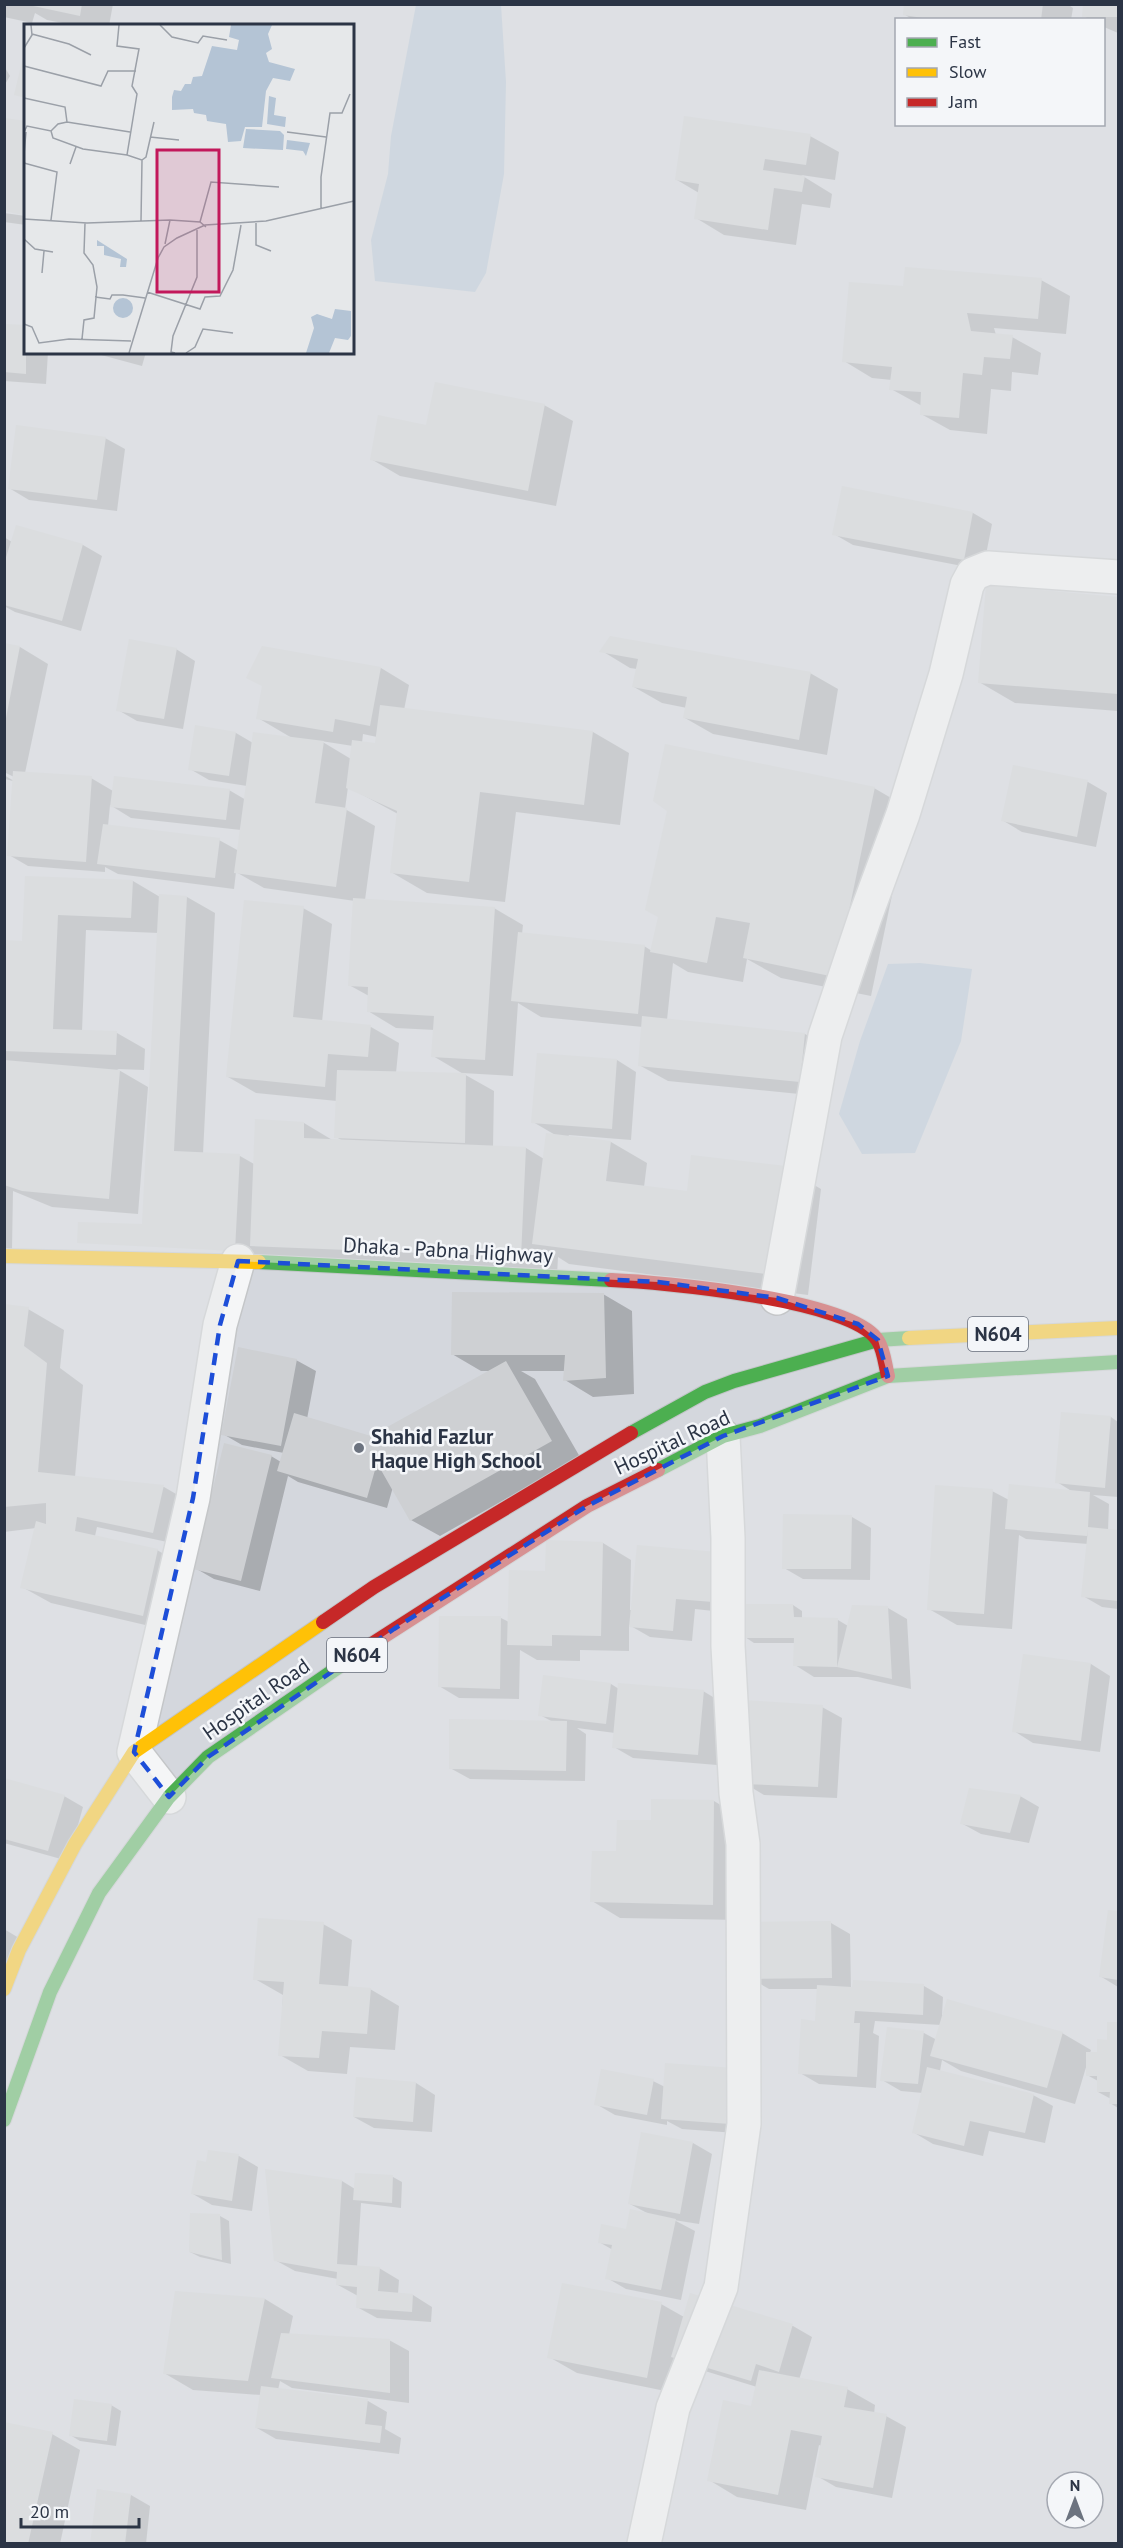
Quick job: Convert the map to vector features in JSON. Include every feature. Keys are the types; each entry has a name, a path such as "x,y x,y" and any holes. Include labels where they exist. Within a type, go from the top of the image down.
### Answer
{"main road":[{"name":"Dhaka - Pabna Highway","path":"4,1257 27,1255 238,1261 658,1282 777,1298 858,1324 878,1340"},
{"name":"N604","path":"878,1340 1119,1328"},
{"name":"Hospital Road","path":"4,1989 19,1950 75,1844 134,1752 374,1587 590,1455 705,1392 734,1381 878,1340"},
{"path":"878,1340 888,1376"},
{"name":"N604","path":"888,1376 1119,1362"},
{"name":"Hospital Road","path":"4,2121 50,1992 99,1893 169,1797 208,1757 394,1629 587,1506 723,1436 760,1426 888,1376"}],"street":[{"path":"777,1298 825,1036 864,917 903,814 946,674 967,585 973,574 988,568 1119,577"},
{"path":"169,1797 134,1752 193,1498 220,1325 238,1261"},
{"path":"644,2544 673,2408 721,2287 744,2124 743,1844 736,1793 729,1657 728,1538 723,1436"}],"highlighted area":[{"path":"238,1261 658,1282 777,1298 858,1324 878,1340 888,1376 723,1436 587,1506 394,1629 208,1757 169,1797 134,1752 193,1498 220,1325"}],"shaded area":[{"path":"5,5 1118,5 1118,2543 5,2543"}],"water":[{"path":"416,5 501,5 506,82 504,174 486,273 475,292 375,281 371,240 388,174 391,136"},
{"path":"920,963 972,969 961,1041 915,1153 862,1154 839,1114 860,1041 888,964"}],"building":[{"path":"24,4 82,4 80,16"},
{"path":"904,4 1043,4 1041,18 923,18 903,15"},
{"path":"1083,4 1118,4 1118,17 1082,17"},
{"path":"24,53 24,98 14,95"},
{"path":"684,116 811,134 806,165 765,159 763,170 805,176 802,192 774,188 768,230 694,219 699,184 675,180"},
{"path":"4,118 24,121 24,184 23,215 4,211"},
{"path":"905,267 1042,278 1038,319 967,313 971,331 1013,335 1010,359 984,357 982,375 963,373 959,418 920,415 921,392 889,390 892,367 842,362 849,282 903,286"},
{"path":"4,324 24,325 26,374 4,372"},
{"path":"435,382 545,404 528,491 370,460 378,415 426,425"},
{"path":"16,425 106,437 97,500 8,489"},
{"path":"842,486 973,512 964,560 832,535"},
{"path":"16,525 83,544 62,621 4,605 4,564"},
{"path":"986,585 1118,597 1118,694 978,683"},
{"path":"610,636 811,672 799,740 683,718 687,697 632,687 638,659 599,652"},
{"path":"129,639 177,648 164,719 116,711"},
{"path":"4,643 20,646 6,718 4,717"},
{"path":"262,646 381,667 370,726 335,719 333,732 256,719 262,686 246,678"},
{"path":"380,705 593,731 584,805 480,792 469,882 390,873 397,811 346,788 352,740 375,743"},
{"path":"195,725 236,732 229,776 188,770"},
{"path":"253,732 324,741 315,803 347,808 336,887 234,873"},
{"path":"665,744 875,787 835,977 743,958 750,923 716,917 707,963 650,952 658,917 645,910 667,811 653,801"},
{"path":"1013,765 1088,780 1077,837 1001,821"},
{"path":"13,771 92,776 86,862 7,856"},
{"path":"114,776 230,789 226,820 110,807"},
{"path":"103,824 220,838 215,878 97,864"},
{"path":"25,876 133,880 131,918 58,915 53,1029 117,1031 116,1055 4,1051 4,940 22,941"},
{"path":"159,894 187,896 174,1151 240,1154 235,1251 77,1243 78,1222 142,1224"},
{"path":"353,898 495,907 485,1060 431,1057 434,1016 367,1012 368,987 348,986"},
{"path":"244,900 304,906 293,1017 371,1025 368,1057 328,1054 325,1087 226,1077"},
{"path":"518,932 645,945 638,1014 511,1001"},
{"path":"642,1016 805,1033 800,1082 638,1066"},
{"path":"537,1053 617,1059 612,1129 531,1123"},
{"path":"4,1060 120,1070 109,1199 22,1191 4,1185"},
{"path":"337,1070 466,1073 465,1143 334,1138"},
{"path":"255,1119 304,1122 304,1138 526,1147 521,1257 250,1246"},
{"path":"546,1133 611,1141 606,1181 687,1191 691,1155 786,1166 773,1275 532,1244"},
{"path":"452,1292 604,1293 606,1378 563,1381 565,1355 451,1355"},
{"path":"4,1304 29,1307 24,1346 47,1363 38,1472 164,1485 153,1533 77,1517 75,1531 158,1549 143,1616 20,1588 36,1521 46,1524 46,1503 4,1507"},
{"path":"238,1347 297,1359 281,1446 221,1435"},
{"path":"506,1361 552,1441 410,1521 377,1463 367,1498 277,1471 294,1413 371,1436"},
{"path":"1061,1412 1111,1416 1105,1488 1055,1483"},
{"path":"224,1443 272,1455 241,1581 193,1569"},
{"path":"1009,1484 1090,1492 1088,1527 1118,1530 1118,1601 1081,1597 1088,1529 1087,1536 1005,1529"},
{"path":"935,1485 993,1489 984,1614 927,1610"},
{"path":"783,1514 852,1515 851,1569 782,1569"},
{"path":"546,1540 603,1542 601,1636 552,1635 552,1646 507,1645 509,1570 545,1571"},
{"path":"637,1545 717,1552 713,1602 676,1599 673,1631 629,1627"},
{"path":"744,1604 793,1604 794,1617 838,1618 837,1667 793,1666 794,1638 743,1638"},
{"path":"852,1605 888,1606 892,1679 837,1667"},
{"path":"439,1616 501,1616 500,1689 438,1687"},
{"path":"1023,1654 1091,1663 1081,1741 1012,1732"},
{"path":"543,1675 611,1683 606,1724 538,1716"},
{"path":"618,1683 704,1690 698,1755 612,1748"},
{"path":"742,1700 823,1705 818,1787 743,1784"},
{"path":"449,1719 567,1721 566,1771 449,1769"},
{"path":"4,1778 65,1795 48,1851 4,1839"},
{"path":"969,1788 1021,1795 1010,1833 960,1824"},
{"path":"651,1799 714,1800 713,1905 590,1902 592,1851 616,1851 617,1820 651,1820"},
{"path":"1108,1910 1118,1911 1118,1980 1099,1977"},
{"path":"258,1918 324,1922 319,1984 371,1988 367,2034 322,2031 319,2058 278,2056 284,1982 253,1980"},
{"path":"831,1921 832,1978 748,1979 747,1922"},
{"path":"853,1980 924,1984 923,2015 855,2011 854,2023 860,2023 857,2077 798,2074 801,2019 815,2021 817,1985 852,1987"},
{"path":"947,1999 1063,2032 1047,2088 930,2056"},
{"path":"1107,2022 1118,2022 1118,2104 1109,2104 1110,2092 1097,2092 1097,2076 1086,2076 1086,2052 1097,2052 1097,2039 1107,2040"},
{"path":"887,2027 924,2031 918,2084 880,2081"},
{"path":"665,2063 734,2068 730,2124 661,2119"},
{"path":"927,2067 1034,2094 1025,2133 970,2121 964,2146 912,2133"},
{"path":"601,2069 654,2079 647,2115 594,2105"},
{"path":"356,2077 416,2082 413,2122 353,2117"},
{"path":"641,2132 693,2142 680,2214 628,2204"},
{"path":"208,2150 239,2154 232,2201 191,2194 197,2160 206,2162"},
{"path":"265,2169 342,2180 337,2264 380,2267 378,2291 413,2294 412,2312 356,2308 357,2287 336,2285 337,2272 274,2261"},
{"path":"355,2173 393,2175 392,2203 353,2200"},
{"path":"630,2209 676,2219 661,2290 605,2279 612,2245 598,2243 601,2224 626,2229"},
{"path":"190,2213 220,2214 222,2260 189,2252"},
{"path":"562,2283 662,2302 647,2378 547,2358"},
{"path":"175,2291 265,2298 248,2381 163,2374"},
{"path":"690,2293 793,2324 779,2372 756,2364 751,2381 671,2357"},
{"path":"281,2333 390,2339 390,2393 271,2378"},
{"path":"759,2370 848,2387 844,2407 887,2414 873,2488 815,2477 822,2436 791,2430 778,2495 707,2481 723,2400 751,2406"},
{"path":"261,2386 368,2399 365,2424 382,2426 380,2443 255,2428"},
{"path":"74,2399 112,2404 107,2441 69,2436"},
{"path":"4,2422 53,2432 28,2544 4,2544"},
{"path":"97,2489 131,2494 125,2544 90,2544"}],"traffic: fast":[{"path":"259,1262 611,1280"},
{"path":"631,1433 705,1392 734,1381 878,1340 909,1338"},
{"path":"658,1470 723,1436 760,1426 888,1376 1118,1362"},
{"path":"4,2120 50,1992 99,1893 169,1797 208,1757 372,1644"}],"traffic: slow":[{"path":"4,1256 259,1262"},
{"path":"909,1338 1118,1328"},
{"path":"4,1989 19,1950 75,1844 134,1752 323,1622"}],"traffic: jam":[{"path":"611,1280 711,1289 796,1304 833,1314 862,1326 878,1341 888,1376"},
{"path":"323,1622 374,1587 631,1433"},
{"path":"372,1644 587,1506 658,1470"}],"place":[{"name":"Shahid Fazlur Haque High School","path":"359,1448"}]}
